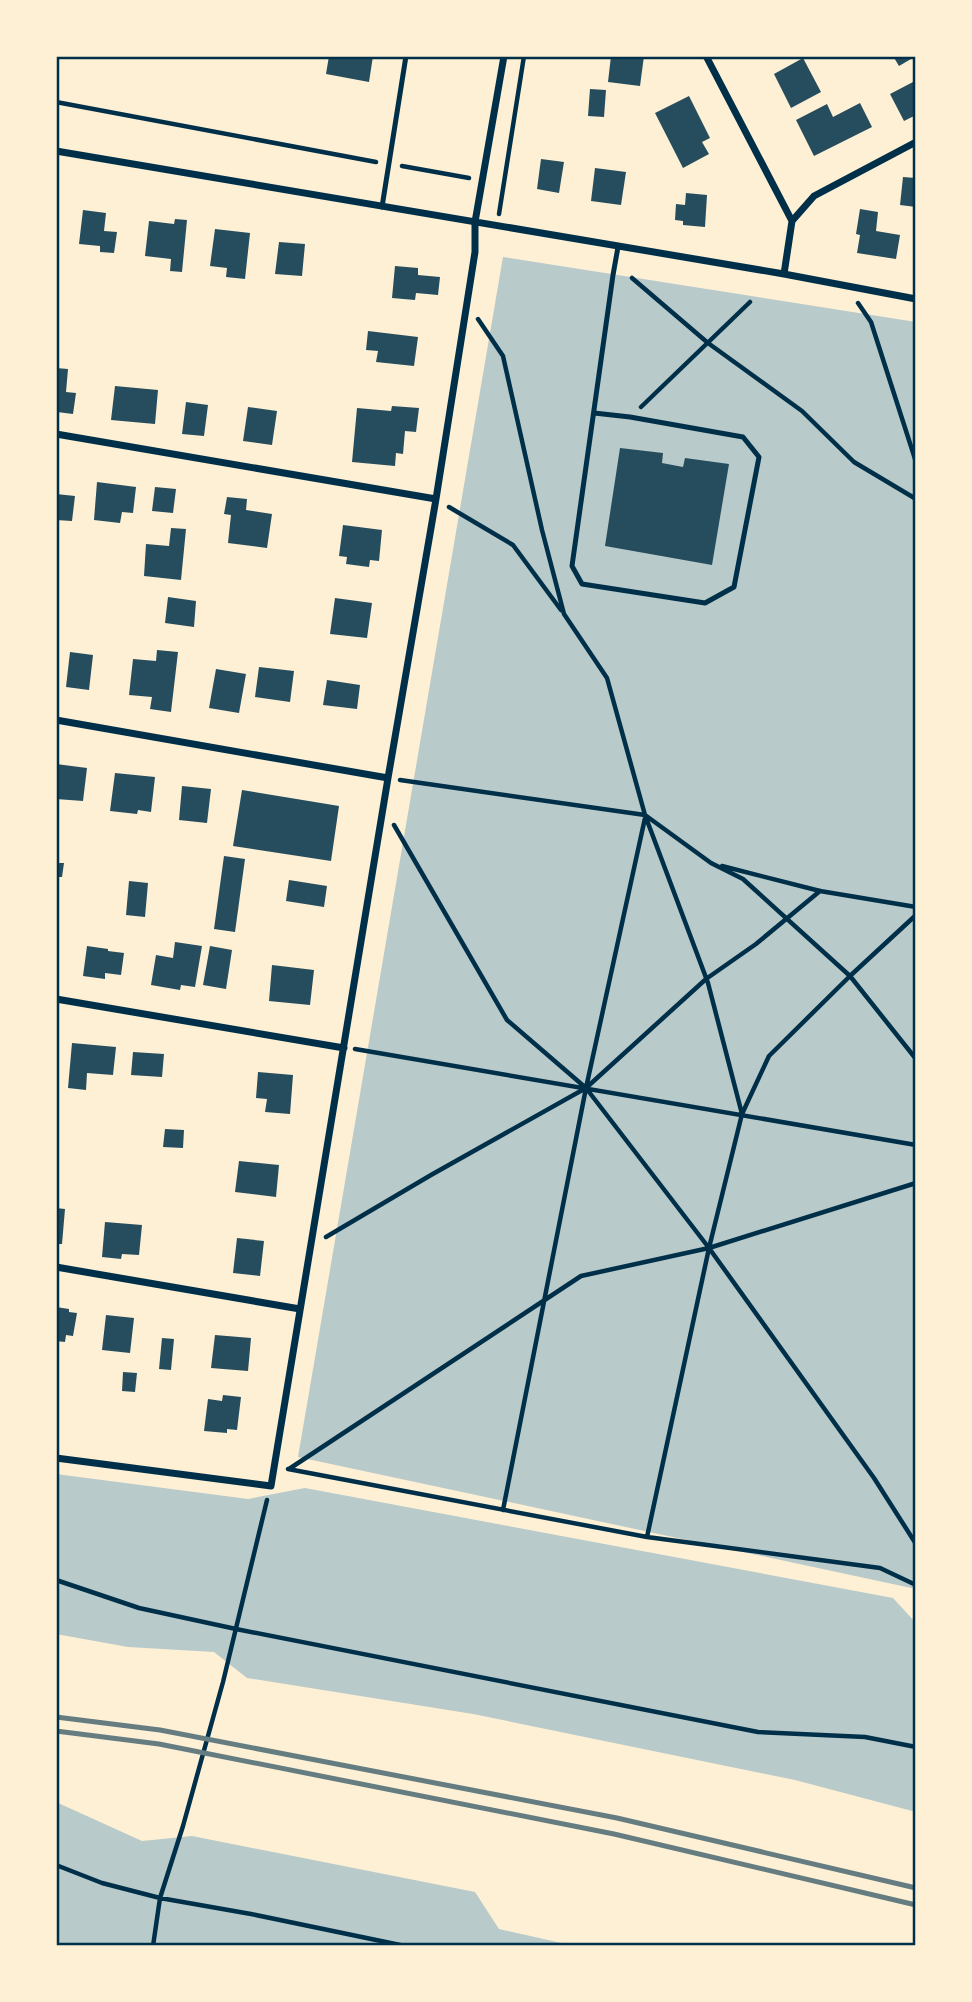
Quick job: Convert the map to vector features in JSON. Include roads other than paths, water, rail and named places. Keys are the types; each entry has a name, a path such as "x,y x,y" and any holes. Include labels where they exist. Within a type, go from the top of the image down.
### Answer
{"street":[{"path":"56,1458 271,1486 436,499 475,252 475,222 504,56"},
{"path":"706,56 792,221"},
{"path":"784,274 792,221 814,196 916,142"},
{"path":"56,150 916,299"},
{"path":"56,434 436,499"},
{"path":"56,720 388,778"},
{"path":"56,999 344,1048"},
{"path":"56,1267 300,1309"}],"lane":[{"path":"382,207 406,56"},
{"path":"594,413 743,438 759,457 734,587 705,603 582,584 572,566 594,413 618,247"}],"railway":[{"path":"56,1717 160,1730 617,1818 916,1888"},
{"path":"56,1731 159,1744 614,1834 916,1905"}]}
